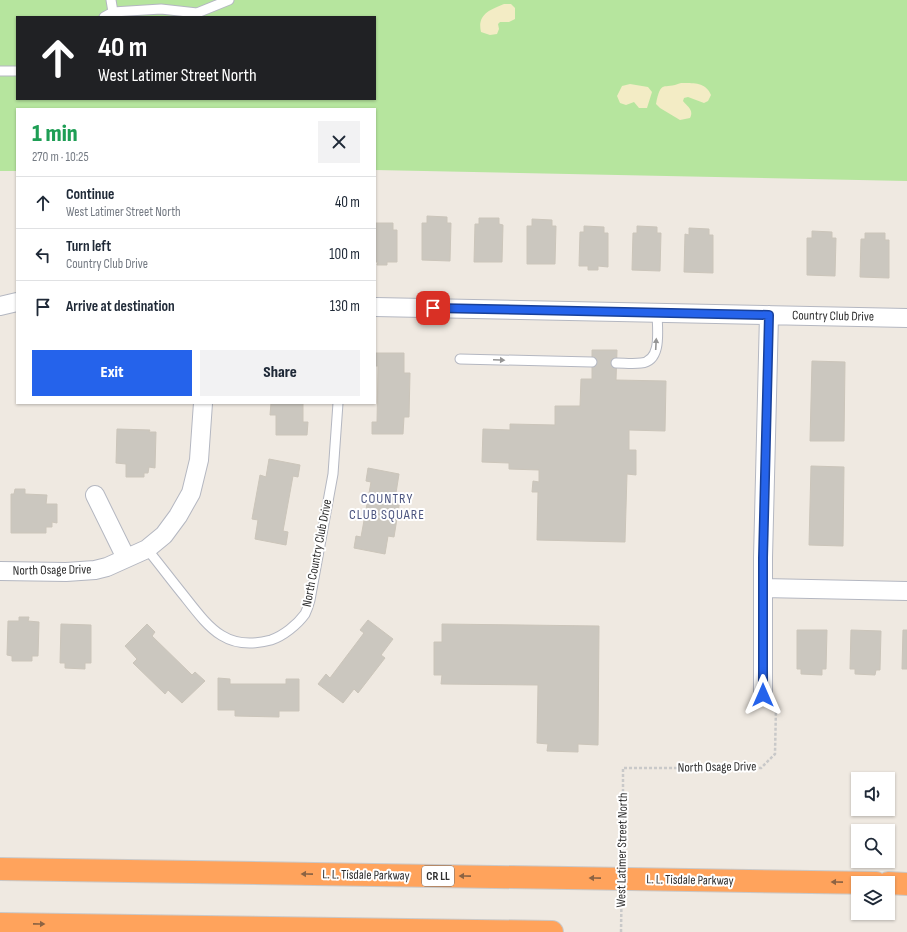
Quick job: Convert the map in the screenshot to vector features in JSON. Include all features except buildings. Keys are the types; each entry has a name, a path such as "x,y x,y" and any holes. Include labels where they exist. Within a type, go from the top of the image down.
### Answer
{"highway":[{"name":"L. L. Tisdale Parkway","path":"0,869 851,883"},
{"path":"895,883 907,884"},
{"path":"0,924 552,932"}],"street":[{"path":"0,306 16,302"},
{"name":"Country Club Drive","path":"376,307 907,318"},
{"path":"769,315 763,588 770,698"},
{"name":"North Osage Drive","path":"0,571 66,572 95,570 147,549 164,535 178,516 191,493 199,460 202,404"},
{"path":"95,495 126,558"},
{"path":"763,588 907,591"}],"lane":[{"path":"111,0 113,12"},
{"path":"106,16 113,12 161,9 197,13 229,0"},
{"path":"0,71 16,71"},
{"path":"616,362 641,363 650,361 655,354 657,312"},
{"path":"460,359 592,362"},
{"name":"North Country Club Drive","path":"147,549 206,624 220,636 232,641 260,643 275,638 288,630 305,614 310,600 333,474 338,404"}],"path":[{"name":"North Osage Drive","path":"623,768 761,768 775,754 770,698"},
{"name":"West Latimer Street North","path":"621,932 624,802 623,768"}],"green space":[{"path":"0,0 907,0 907,181 376,170 376,108 16,108 16,171 0,171"}],"sand":[{"path":"504,4 511,4 515,8 515,19 509,22 500,22 498,24 499,29 497,34 490,35 481,32 481,21 485,14"},
{"path":"681,83 694,83 702,85 711,95 708,101 704,103 688,97 684,98 683,101 690,109 691,115 690,118 680,120 656,104 661,88"},
{"path":"630,84 648,87 652,92 647,108 639,108 634,102 626,105 620,103 617,96 622,86"}],"district":[{"name":"COUNTRY CLUB SQUARE","path":"387,506"}],"route":[{"path":"433,308 769,315 763,558 763,695"}]}
